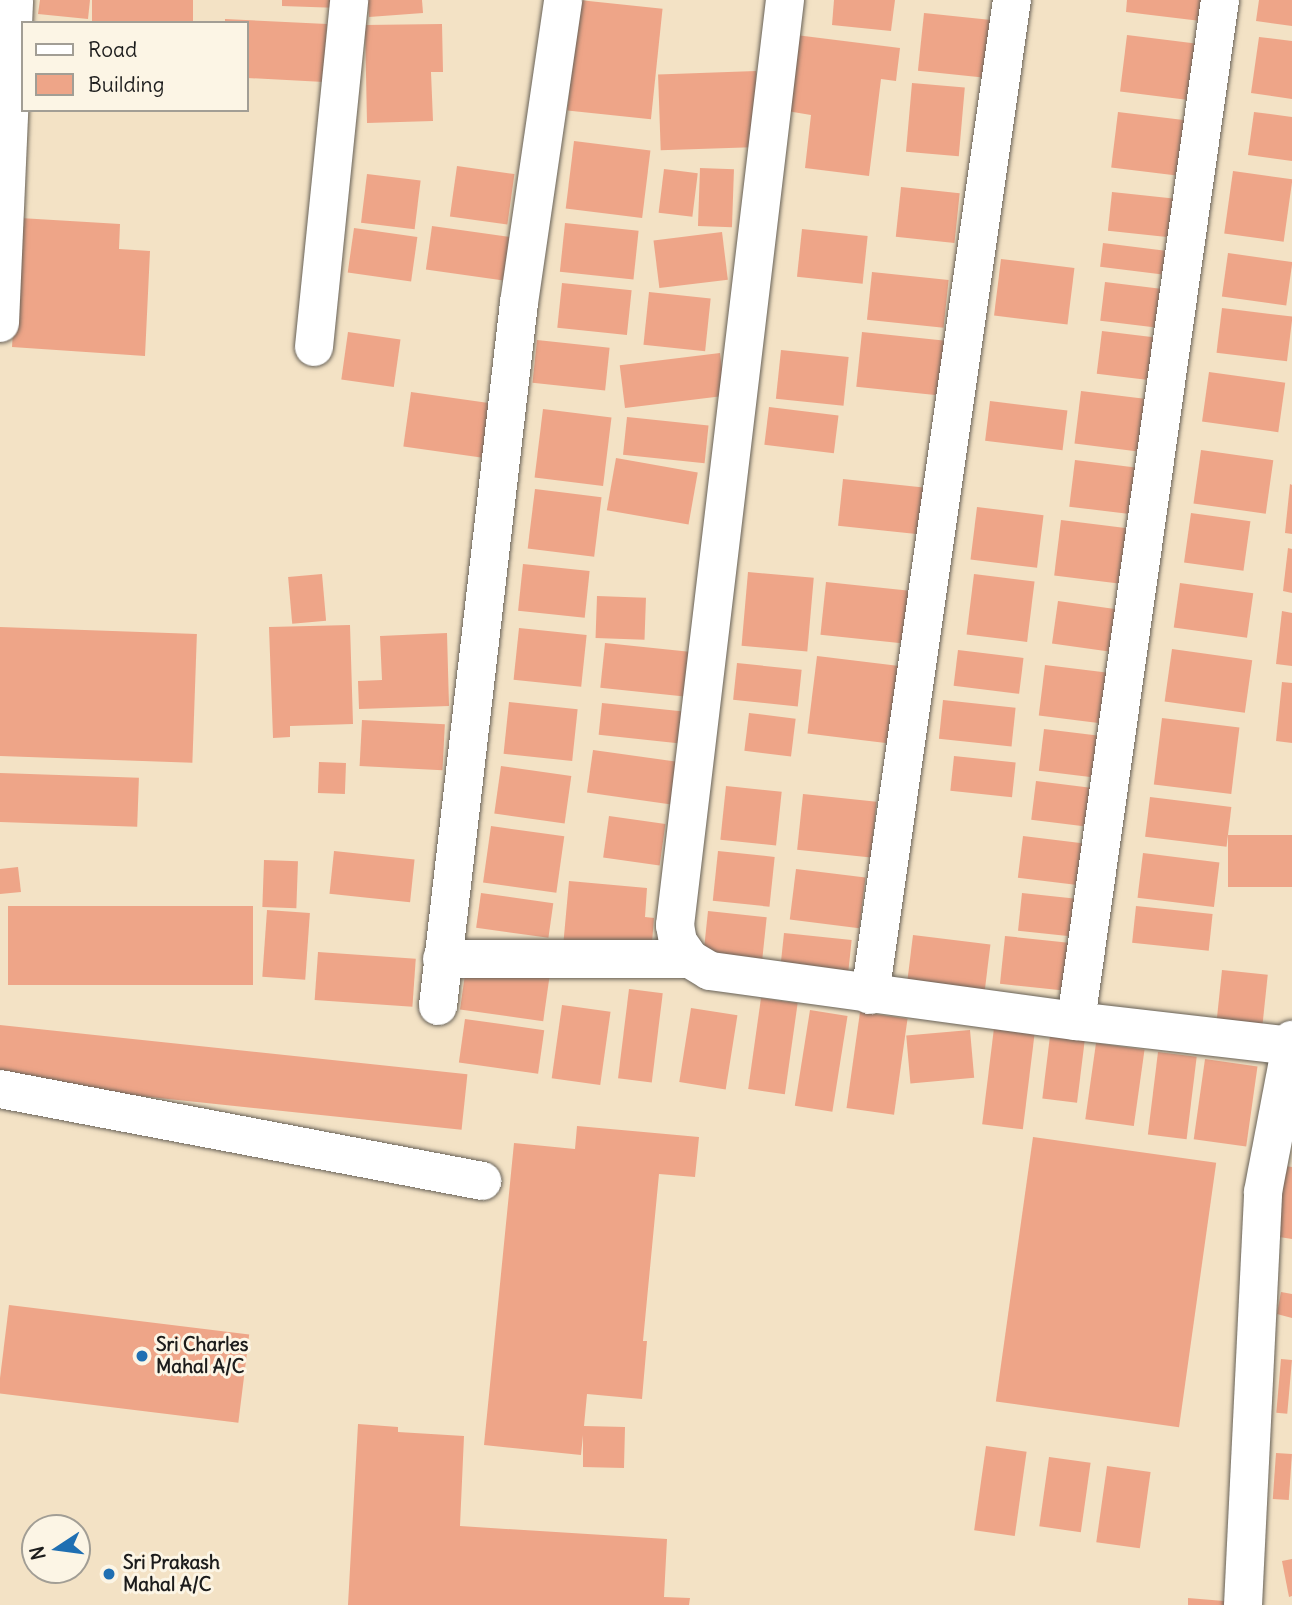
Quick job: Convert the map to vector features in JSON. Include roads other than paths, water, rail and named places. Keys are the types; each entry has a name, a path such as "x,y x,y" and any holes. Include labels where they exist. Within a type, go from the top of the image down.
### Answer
{"street":[{"path":"0,323 14,0"},
{"path":"313,347 349,0"},
{"path":"438,1006 519,303 563,0"},
{"path":"785,0 675,925 678,942 690,959 710,971 870,995 1292,1046"},
{"path":"870,995 1012,0"},
{"path":"1076,1021 1220,0"},
{"path":"442,959 690,959"},
{"path":"1243,1605 1276,1250 1263,1192 1292,1040"},
{"path":"0,1089 482,1181"}],"place":[{"name":"Sri Charles Mahal A/C","path":"142,1356"},
{"name":"Sri Prakash Mahal A/C","path":"109,1574"}]}
